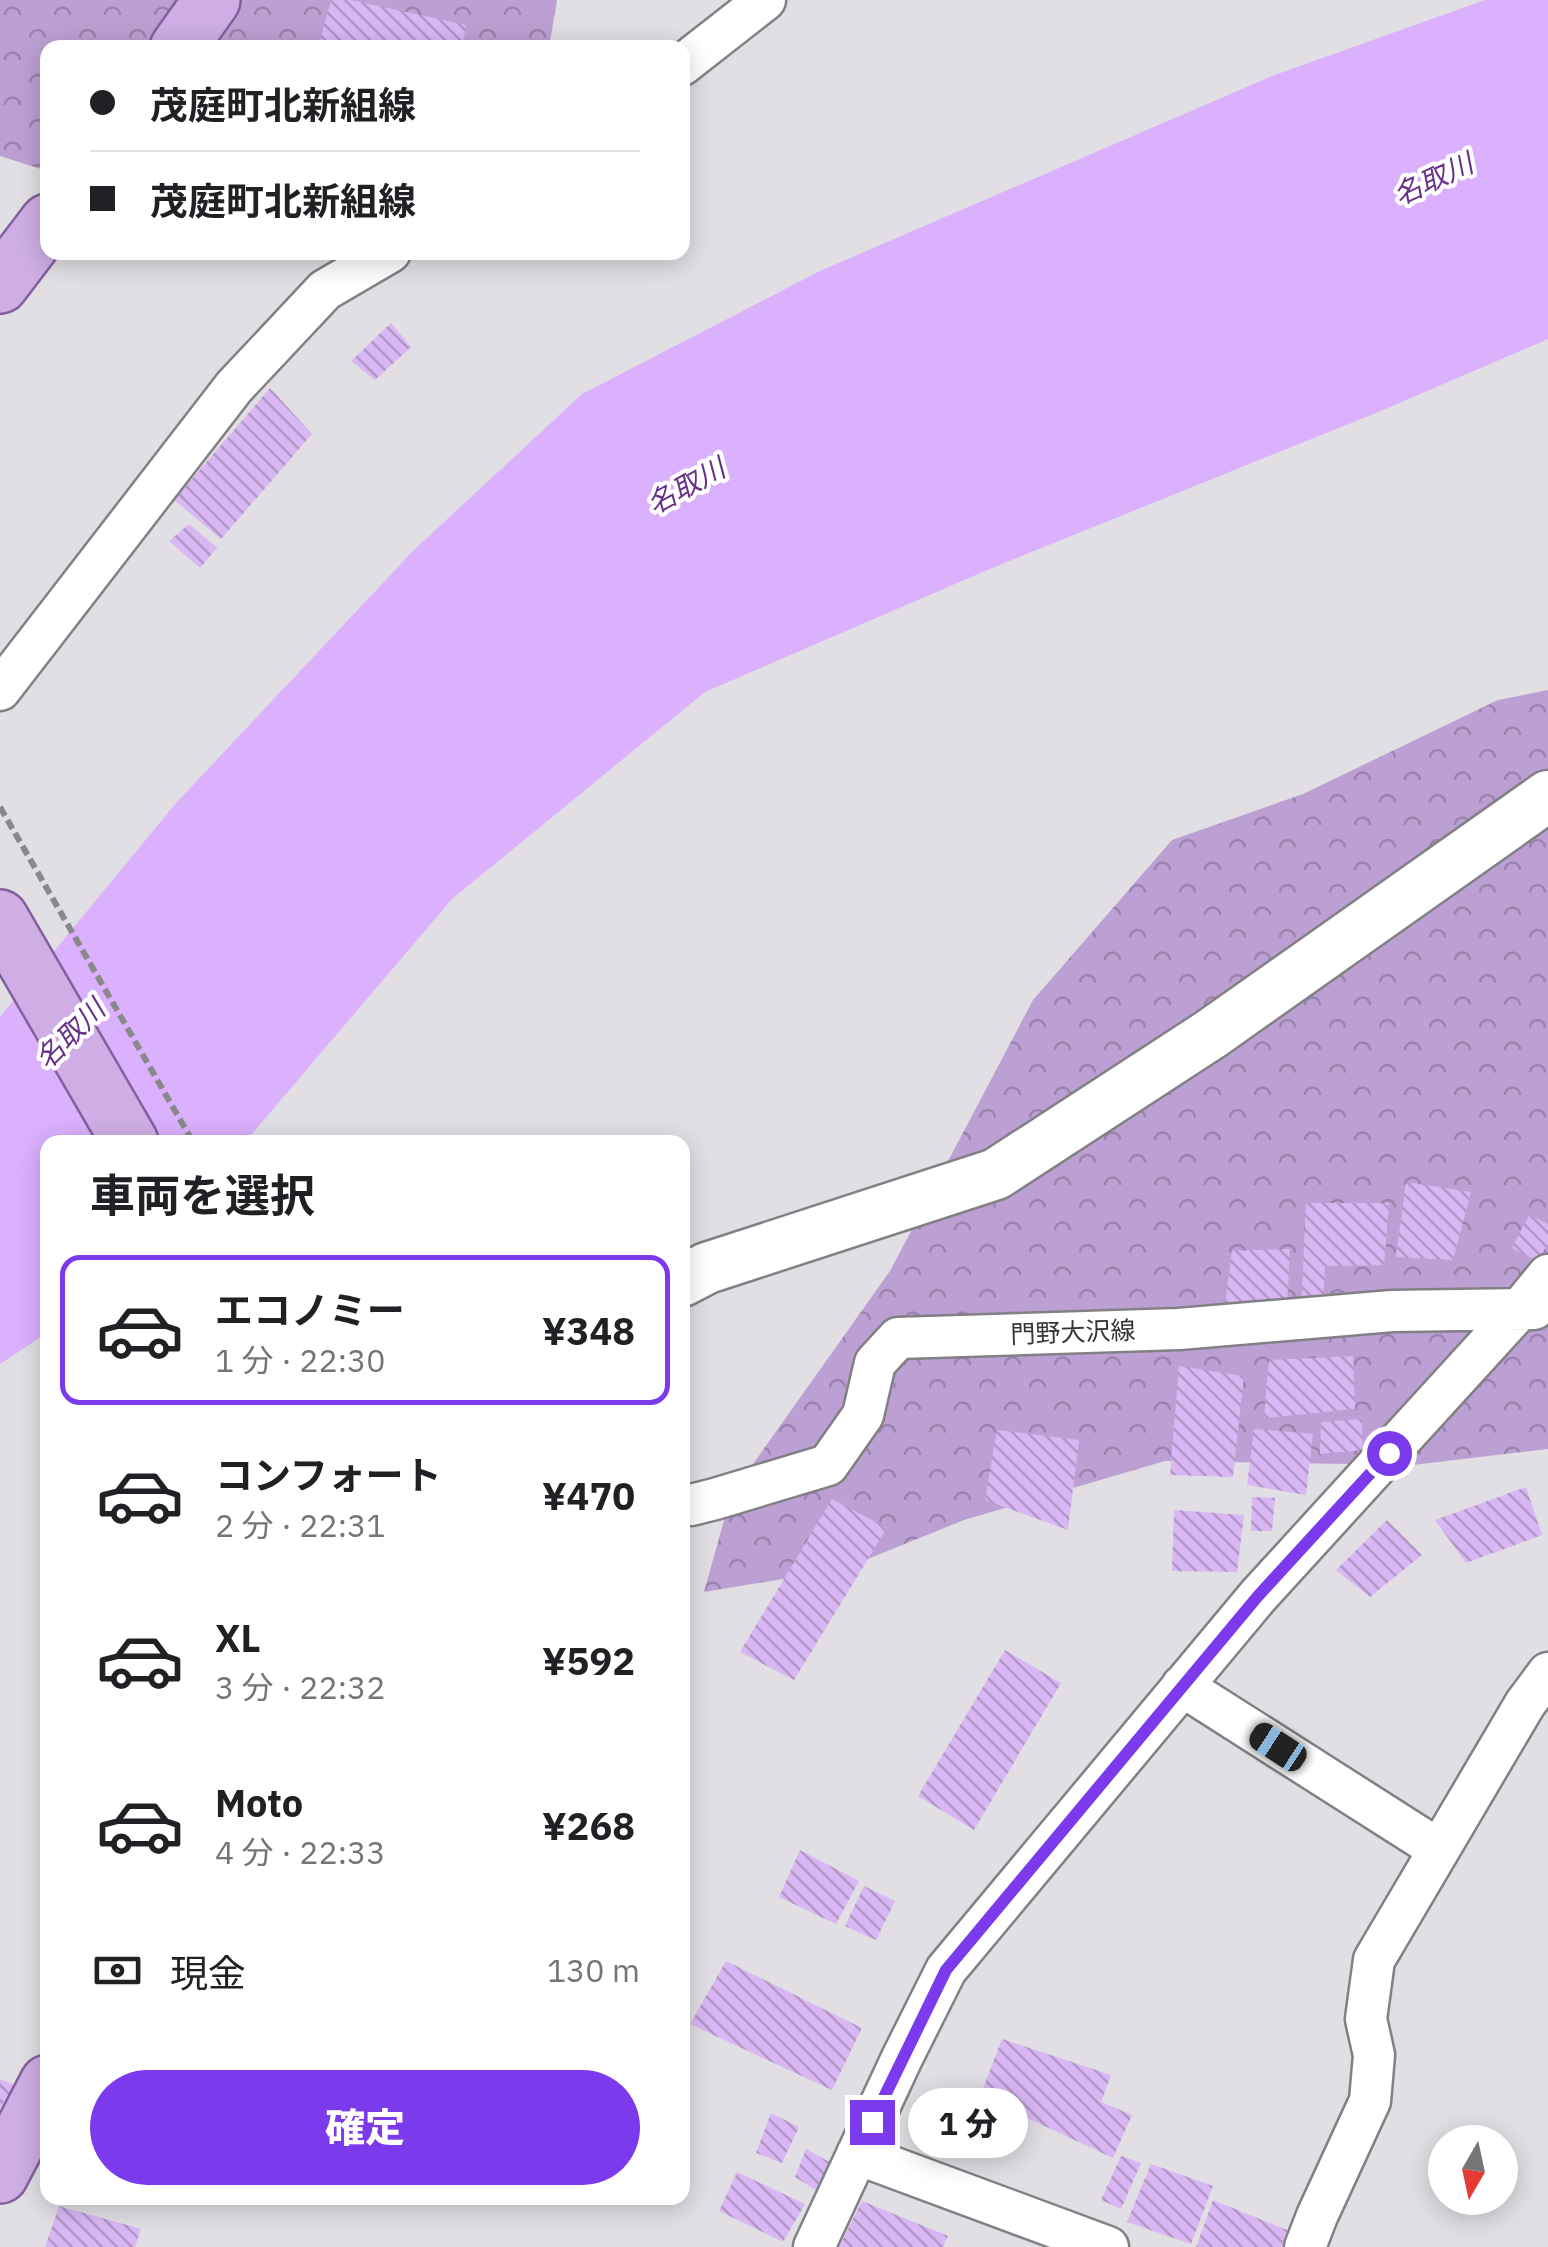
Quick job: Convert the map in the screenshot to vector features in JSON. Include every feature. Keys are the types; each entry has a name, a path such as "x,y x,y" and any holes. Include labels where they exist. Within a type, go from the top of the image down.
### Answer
{"main road":[{"path":"184,40 212,0"},
{"path":"0,285 40,232"},
{"path":"0,918 126,1135"},
{"path":"0,2176 40,2099"}],"street":[{"path":"690,59 765,0"},
{"path":"0,690 234,388 324,290 376,260"},
{"path":"690,1277 996,1174 1211,1034 1548,796"},
{"path":"814,2247 946,1970 1258,1596 1534,1309 1548,1275"},
{"name":"門野大沢線","path":"690,1505 828,1464 864,1415 874,1363 898,1338 1179,1329 1392,1311 1534,1309"},
{"path":"1305,2247 1370,2100 1374,2055 1366,2019 1374,1960 1525,1704 1548,1673"},
{"path":"1182,1686 1438,1849"},
{"path":"857,2154 1108,2247"}],"path":[{"path":"0,807 189,1135"}],"green space":[{"path":"0,0 557,0 550,40 40,40 40,169 0,156"},
{"path":"1548,690 1548,1449 1413,1465 1165,1461 964,1520 843,1569 704,1592 731,1495 890,1271 1033,1000 1172,840 1303,794 1498,700"}],"water":[{"name":"名取川","path":"1485,0 1548,0 1548,339 992,568 705,692 452,899 251,1135 40,1135 40,1338 0,1364 0,1017 176,803 414,550 582,394 820,271 1272,76"}],"building":[{"path":"331,0 351,0 466,25 463,40 320,40"},
{"path":"391,323 411,347 375,380 351,361"},
{"path":"270,388 312,434 221,539 174,500"},
{"path":"189,524 217,548 200,568 169,541"},
{"path":"1406,1182 1471,1192 1453,1260 1396,1257"},
{"path":"1306,1203 1389,1203 1384,1265 1325,1266 1323,1308 1301,1311"},
{"path":"1529,1215 1548,1224 1548,1244 1537,1261 1512,1248"},
{"path":"1290,1249 1287,1307 1224,1312 1232,1251"},
{"path":"1353,1356 1355,1409 1264,1418 1269,1360"},
{"path":"1179,1366 1244,1376 1233,1477 1170,1475"},
{"path":"1362,1419 1363,1450 1320,1454 1321,1422"},
{"path":"1254,1429 1313,1434 1306,1495 1247,1485"},
{"path":"997,1430 1079,1440 1068,1530 985,1500"},
{"path":"1526,1487 1542,1535 1466,1563 1435,1520"},
{"path":"1252,1497 1275,1498 1272,1531 1251,1531"},
{"path":"832,1499 887,1528 794,1680 740,1652"},
{"path":"1174,1510 1244,1515 1237,1572 1172,1571"},
{"path":"1387,1520 1422,1555 1370,1597 1336,1570"},
{"path":"1005,1650 1061,1683 974,1830 918,1796"},
{"path":"800,1850 859,1881 836,1924 779,1897"},
{"path":"864,1886 895,1901 876,1940 845,1926"},
{"path":"726,1961 862,2028 832,2090 690,2024"},
{"path":"1002,2039 1111,2075 1101,2102 1132,2115 1113,2158 980,2096"},
{"path":"0,2079 15,2085 0,2108"},
{"path":"771,2113 799,2127 782,2163 756,2153"},
{"path":"806,2149 833,2164 819,2192 795,2177"},
{"path":"1121,2156 1141,2163 1121,2209 1101,2200"},
{"path":"1151,2164 1213,2186 1191,2244 1127,2222"},
{"path":"737,2172 805,2204 783,2242 719,2211"},
{"path":"1213,2200 1287,2230 1281,2247 1196,2247"},
{"path":"862,2201 948,2236 943,2247 839,2247"},
{"path":"59,2206 141,2229 135,2247 45,2247"}],"route":[{"path":"872,2122 946,1970 1258,1596 1389,1453"}]}
